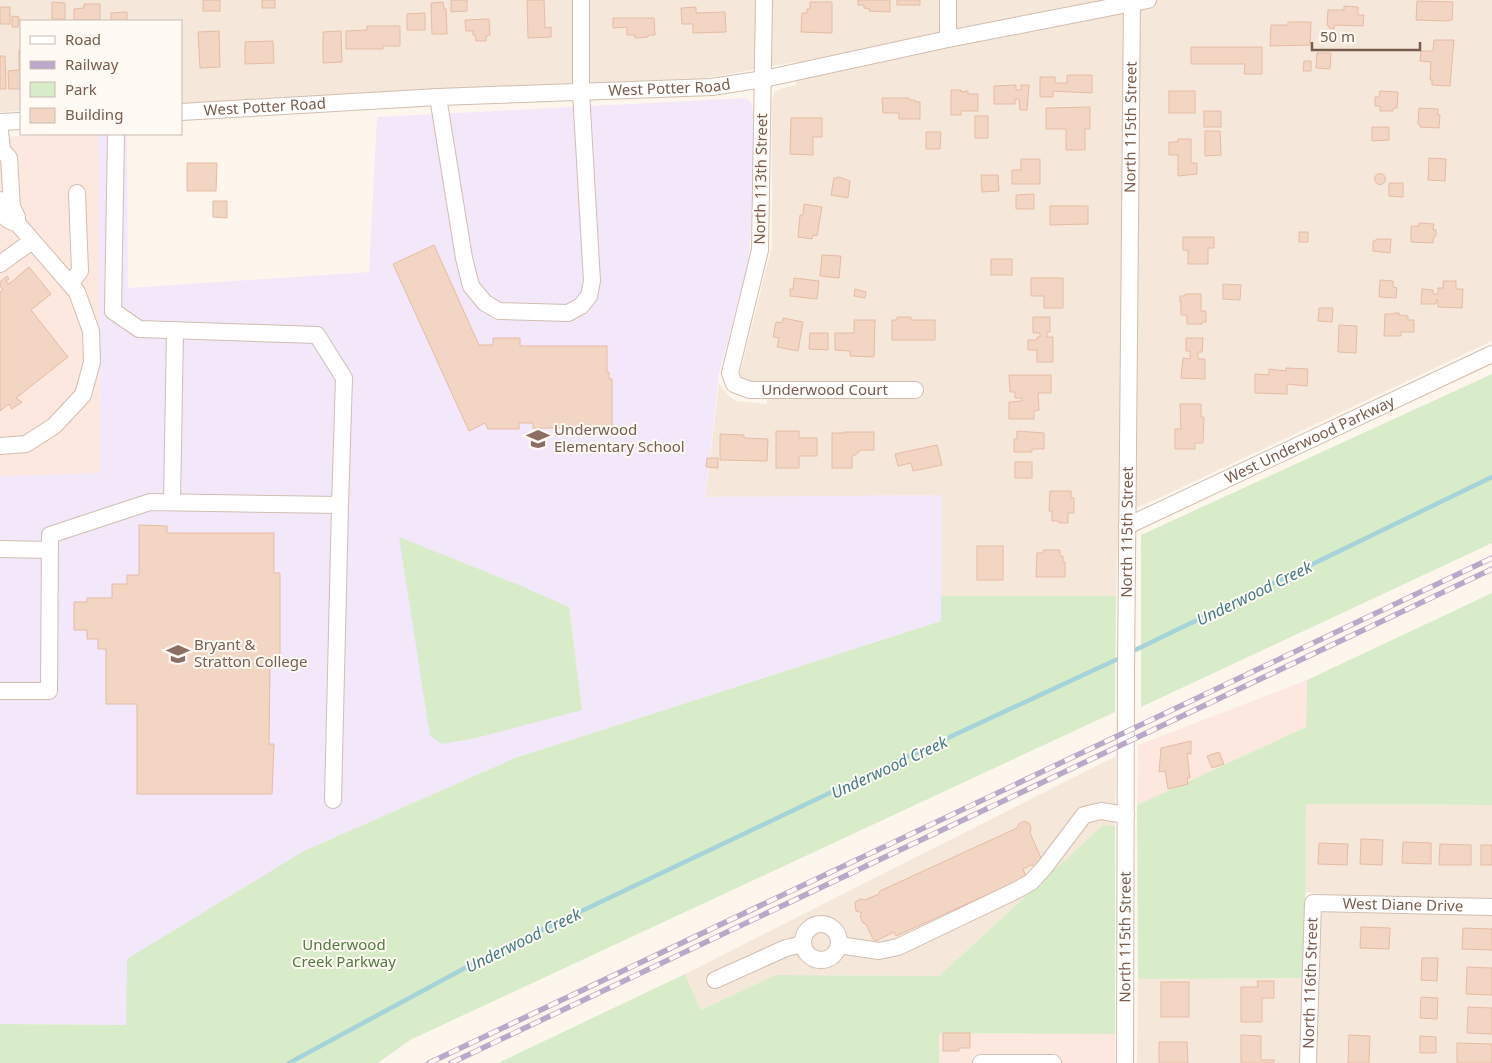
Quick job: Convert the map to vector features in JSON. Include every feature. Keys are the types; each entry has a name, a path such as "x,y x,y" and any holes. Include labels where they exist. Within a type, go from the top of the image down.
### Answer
{"street":[{"path":"438,97 464,258 471,286 485,303 499,311 568,313 581,306 590,296 592,281 581,92 581,0"},
{"name":"North 113th Street","path":"734,384 730,373 760,250 764,0"},
{"path":"948,0 948,39"},
{"name":"West Potter Road","path":"182,112 438,97 712,87 764,79 948,39 1148,0"},
{"name":"North 115th Street","path":"1125,1063 1126,638 1132,2"},
{"path":"0,122 20,121"},
{"path":"0,131 1,152 8,158 12,207 17,217 17,223 77,292 91,331 92,362 83,395 54,426 26,444 0,446"},
{"path":"113,310 116,135"},
{"path":"70,284 80,271 77,193"},
{"path":"0,200 1,211 9,222 17,223"},
{"path":"0,264 32,241"},
{"path":"84,313 113,310 139,329 317,335 344,378 333,800"},
{"path":"172,502 175,330"},
{"name":"West Underwood Parkway","path":"1128,526 1492,354"},
{"name":"Underwood Court","path":"734,384 750,390 915,390"},
{"path":"0,691 49,691 50,535 150,502 340,505"},
{"path":"0,549 50,550"},
{"path":"839,945 879,951 898,947 1031,882 1044,868 1084,815 1101,811 1126,815"},
{"name":"West Diane Drive","path":"1314,903 1492,907"},
{"name":"North 116th Street","path":"1308,1063 1314,903"},
{"path":"823,924 835,930 839,938 839,945 834,955 824,961 809,957 802,944 803,936 814,925 823,924"},
{"path":"715,980 786,948 802,944"},
{"path":"981,1063 1053,1063"}],"shaded area":[{"path":"0,0 1492,0 1492,341 1157,499 1119,515 1116,596 941,596 942,495 705,498 719,383 728,395 736,401 767,404 767,385 749,384 740,378 740,373 772,246 772,100 774,93 780,89 796,85 796,62 701,79 182,103 182,20 20,20 20,111 0,112"},
{"path":"747,98 752,104 754,131 751,231 748,263 719,374 705,497 942,495 941,621 515,758 304,851 126,1025 0,1024 0,476 100,473 98,135 127,135 128,288 369,272 377,117"},
{"path":"98,135 100,474 0,476 0,137"},
{"path":"1307,680 1306,727 1137,805 1138,745"},
{"path":"1116,756 1115,826 1103,825 939,976 775,975 701,1010 685,974"},
{"path":"1306,804 1492,805 1492,1063 1137,1063 1138,979 1318,978 1321,894 1305,892"},
{"path":"939,1033 1115,1034 1115,1063 939,1063"}],"green space":[{"path":"1492,374 1492,543 1141,707 1141,535"},
{"path":"399,537 569,607 582,710 476,738 442,744 430,736"},
{"path":"1492,593 1492,805 1306,804 1305,978 1138,979 1137,805 1306,727 1307,680"},
{"name":"Underwood Creek Parkway","path":"941,596 1116,596 1115,712 410,1040 378,1063 0,1063 0,1024 126,1025 127,959 304,851 515,758 941,621"},
{"path":"1103,825 1115,826 1115,1034 939,1033 939,1063 498,1063 685,974 701,1010 775,975 939,976"}],"building":[{"path":"203,0 220,0 220,11 203,11"},
{"path":"262,0 275,0 275,8 262,8"},
{"path":"451,0 467,0 467,11 451,12"},
{"path":"527,0 544,0 545,28 551,27 551,37 528,38"},
{"path":"858,0 890,0 890,12 869,11 870,9 864,8 864,5 858,5"},
{"path":"897,0 920,0 920,5 897,5"},
{"path":"1417,1 1453,2 1452,20 1416,20"},
{"path":"52,2 65,3 65,19 52,19"},
{"path":"443,2 444,9 446,9 447,34 432,34 431,3"},
{"path":"810,2 832,2 832,33 801,32 802,13 807,13 807,9 810,9"},
{"path":"84,4 100,4 100,20 74,20 74,9 84,8"},
{"path":"1344,6 1358,7 1358,15 1364,15 1363,26 1334,25 1334,29 1329,28 1327,25 1328,10 1344,10"},
{"path":"0,7 10,7 10,24 0,24"},
{"path":"696,7 696,13 725,12 726,32 693,33 693,24 682,24 681,8"},
{"path":"127,12 127,20 111,20 111,13"},
{"path":"425,13 425,30 407,30 407,14"},
{"path":"12,16 19,17 18,27 12,27"},
{"path":"613,18 654,18 655,35 635,38 635,35 627,35 627,27 613,28"},
{"path":"489,19 490,35 486,36 486,41 476,41 473,31 466,31 465,20"},
{"path":"1288,22 1311,22 1310,45 1270,46 1271,25 1288,25"},
{"path":"367,26 400,26 400,46 383,46 383,49 346,49 346,31 367,30"},
{"path":"219,31 220,67 200,68 198,32"},
{"path":"341,31 342,62 323,63 323,32"},
{"path":"1434,40 1454,40 1450,86 1432,85 1432,80 1430,80 1431,62 1420,61 1421,51 1433,51"},
{"path":"273,41 274,63 245,64 245,42"},
{"path":"1191,47 1262,47 1262,74 1244,74 1245,64 1191,64"},
{"path":"20,50 20,89 9,89 8,71 19,70"},
{"path":"1317,53 1331,53 1330,69 1316,68"},
{"path":"0,56 5,56 6,89 0,89"},
{"path":"1304,61 1311,61 1311,71 1303,71"},
{"path":"1067,75 1092,75 1092,93 1053,91 1053,97 1040,97 1040,77 1055,77 1055,83 1067,83"},
{"path":"1016,85 1016,90 1021,90 1021,85 1029,85 1027,110 1020,110 1019,99 1015,99 1015,104 994,104 994,86"},
{"path":"951,90 968,91 968,94 978,94 978,111 961,111 961,115 951,115"},
{"path":"1169,91 1195,91 1195,113 1169,113"},
{"path":"1380,91 1398,92 1397,108 1393,108 1393,111 1380,111 1380,106 1375,106 1375,97 1379,97"},
{"path":"882,98 909,98 909,100 920,102 920,119 899,119 899,113 883,113"},
{"path":"1090,107 1090,129 1085,129 1085,150 1066,150 1066,129 1046,129 1046,108"},
{"path":"1419,108 1438,109 1438,115 1440,115 1439,128 1420,127 1420,124 1418,124"},
{"path":"1204,111 1221,111 1221,127 1204,127"},
{"path":"975,116 988,116 988,138 975,138"},
{"path":"791,118 822,118 822,137 813,137 813,155 790,154"},
{"path":"1372,127 1389,127 1389,140 1372,141"},
{"path":"1205,131 1220,131 1221,155 1205,156"},
{"path":"926,132 941,132 940,149 926,149"},
{"path":"1178,139 1191,139 1191,163 1197,163 1197,174 1178,176 1178,155 1169,155 1169,142 1178,142"},
{"path":"1429,158 1446,159 1445,181 1428,180"},
{"path":"1021,159 1040,159 1040,184 1012,184 1012,170 1021,170"},
{"path":"187,163 217,163 216,191 187,191"},
{"path":"1378,174 1382,174 1385,179 1384,183 1378,184 1375,181 1375,177"},
{"path":"981,175 998,175 999,191 982,192"},
{"path":"839,177 850,181 848,198 831,195 834,178"},
{"path":"1389,183 1403,183 1403,197 1389,196"},
{"path":"1034,194 1034,209 1016,209 1016,195"},
{"path":"213,201 227,201 227,218 213,217"},
{"path":"804,204 822,207 817,236 813,235 812,239 798,237 800,215 803,215"},
{"path":"1050,206 1088,206 1088,224 1050,225"},
{"path":"1419,223 1434,224 1433,230 1436,230 1436,236 1434,236 1433,243 1411,242 1411,226 1419,226"},
{"path":"1299,232 1308,232 1308,242 1299,242"},
{"path":"1183,237 1214,237 1214,248 1208,248 1208,264 1188,264 1188,250 1183,250"},
{"path":"1376,239 1391,239 1390,253 1373,251 1373,241 1376,241"},
{"path":"434,245 479,345 493,345 493,338 520,338 520,346 607,346 607,372 609,372 609,379 612,379 612,428 533,428 533,423 519,423 519,429 488,429 485,423 469,431 393,264"},
{"path":"822,255 841,256 839,278 820,276"},
{"path":"991,259 1012,259 1012,275 991,275"},
{"path":"29,267 51,294 31,310 68,357 16,398 22,402 12,409 9,404 0,411 0,292 3,290 0,282 7,276 9,279 6,281 9,284"},
{"path":"794,278 819,281 817,299 790,296 790,289 793,289"},
{"path":"1031,278 1063,278 1063,308 1044,308 1044,296 1031,296"},
{"path":"1380,280 1393,281 1393,287 1397,288 1396,298 1379,297"},
{"path":"1443,281 1456,281 1456,289 1463,289 1462,308 1438,307 1438,300 1436,300 1436,304 1421,304 1422,289 1433,290 1433,294 1438,294 1438,288 1443,288"},
{"path":"1223,284 1241,285 1240,300 1223,299"},
{"path":"855,289 866,292 865,298 854,296"},
{"path":"1185,294 1201,294 1201,311 1206,311 1206,322 1202,322 1202,324 1187,324 1187,315 1181,315 1180,302 1180,296 1185,296"},
{"path":"1319,308 1333,308 1332,322 1318,321"},
{"path":"1394,313 1408,316 1408,320 1414,320 1414,332 1401,332 1401,336 1384,336 1385,314"},
{"path":"897,317 911,317 911,320 935,320 935,340 892,340 892,320 897,320"},
{"path":"1033,317 1050,317 1050,332 1047,332 1047,337 1053,337 1053,362 1037,362 1037,350 1028,350 1028,340 1037,340 1037,337 1040,337 1040,333 1033,333"},
{"path":"783,318 803,322 798,351 777,347 779,338 773,337 776,322 782,323"},
{"path":"854,320 875,320 874,357 850,356 850,351 835,350 835,333 854,333"},
{"path":"1339,325 1357,326 1356,353 1338,352"},
{"path":"810,333 828,333 828,350 809,349"},
{"path":"1186,338 1203,338 1202,352 1198,352 1198,359 1205,359 1205,379 1181,378 1183,358 1190,359 1190,351 1186,351"},
{"path":"1286,368 1308,369 1307,386 1287,384 1287,394 1255,393 1255,374 1269,375 1269,369 1286,371"},
{"path":"1009,375 1051,375 1051,393 1038,393 1039,410 1034,411 1034,419 1009,419 1009,402 1022,401 1022,398 1015,398 1015,392 1010,392"},
{"path":"1180,404 1201,404 1201,417 1204,417 1203,443 1195,443 1195,449 1175,449 1175,429 1181,429"},
{"path":"776,431 799,431 799,438 817,438 817,456 799,456 799,468 776,468"},
{"path":"1017,431 1044,433 1044,449 1032,449 1032,452 1014,452 1014,439 1017,439"},
{"path":"874,432 874,450 860,450 852,456 852,468 832,468 832,433"},
{"path":"720,434 768,439 767,461 720,460"},
{"path":"937,445 942,465 913,471 911,463 898,466 895,454"},
{"path":"707,458 718,458 718,468 706,467"},
{"path":"1015,462 1032,462 1032,478 1015,478"},
{"path":"1050,491 1071,491 1071,498 1074,498 1074,513 1068,513 1068,523 1052,521 1052,511 1049,511"},
{"path":"139,525 167,526 167,533 274,533 274,573 280,573 280,664 270,664 269,744 274,744 272,794 137,794 137,704 106,704 106,649 98,649 98,639 87,639 87,630 74,630 74,602 87,602 87,598 112,598 112,584 127,584 127,575 139,575"},
{"path":"977,546 1003,546 1003,580 977,580"},
{"path":"1043,550 1060,550 1060,556 1063,556 1063,562 1065,562 1065,577 1036,577 1037,553 1043,553"},
{"path":"1191,741 1191,754 1187,753 1190,778 1187,778 1188,784 1168,789 1165,771 1159,772 1161,748"},
{"path":"1219,752 1224,764 1212,768 1207,756"},
{"path":"1024,821 1029,823 1030,833 1042,860 1034,866 1031,865 1023,869 1024,878 896,936 894,932 876,941 873,939 860,916 862,913 856,911 855,902 879,894 880,891 1017,828"},
{"path":"1361,839 1383,840 1382,865 1360,864"},
{"path":"1403,842 1431,843 1431,864 1402,863"},
{"path":"1319,843 1348,844 1347,865 1318,864"},
{"path":"1440,844 1471,845 1471,865 1439,865"},
{"path":"1481,845 1492,845 1492,865 1481,865"},
{"path":"1361,927 1390,928 1389,949 1360,948"},
{"path":"1463,928 1492,929 1492,950 1462,949"},
{"path":"1422,958 1438,958 1437,981 1421,980"},
{"path":"1467,967 1492,968 1492,995 1466,994"},
{"path":"1257,981 1274,981 1274,998 1262,998 1262,1022 1241,1022 1241,987 1258,987"},
{"path":"1161,982 1189,982 1189,1017 1161,1017"},
{"path":"1421,997 1438,998 1437,1019 1420,1018"},
{"path":"1468,1007 1492,1008 1492,1034 1467,1033"},
{"path":"943,1033 970,1033 970,1048 959,1048 959,1051 943,1051"},
{"path":"1241,1035 1261,1036 1261,1060 1274,1060 1274,1063 1241,1063"},
{"path":"1349,1035 1370,1036 1369,1063 1348,1063"},
{"path":"1420,1036 1436,1037 1436,1053 1420,1053"},
{"path":"1159,1042 1187,1042 1188,1063 1159,1063"},
{"path":"1457,1043 1492,1044 1492,1063 1457,1063"}],"waterway":[{"name":"Underwood Creek","path":"1129,653 1492,477"},
{"name":"Underwood Creek","path":"289,1063 489,955 838,789 1122,657"}],"railway":[{"path":"429,1063 1492,558"},
{"path":"451,1063 1492,569"}],"place":[{"name":"Underwood Elementary School","path":"538,439"},
{"name":"Bryant & Stratton College","path":"178,654"}]}
